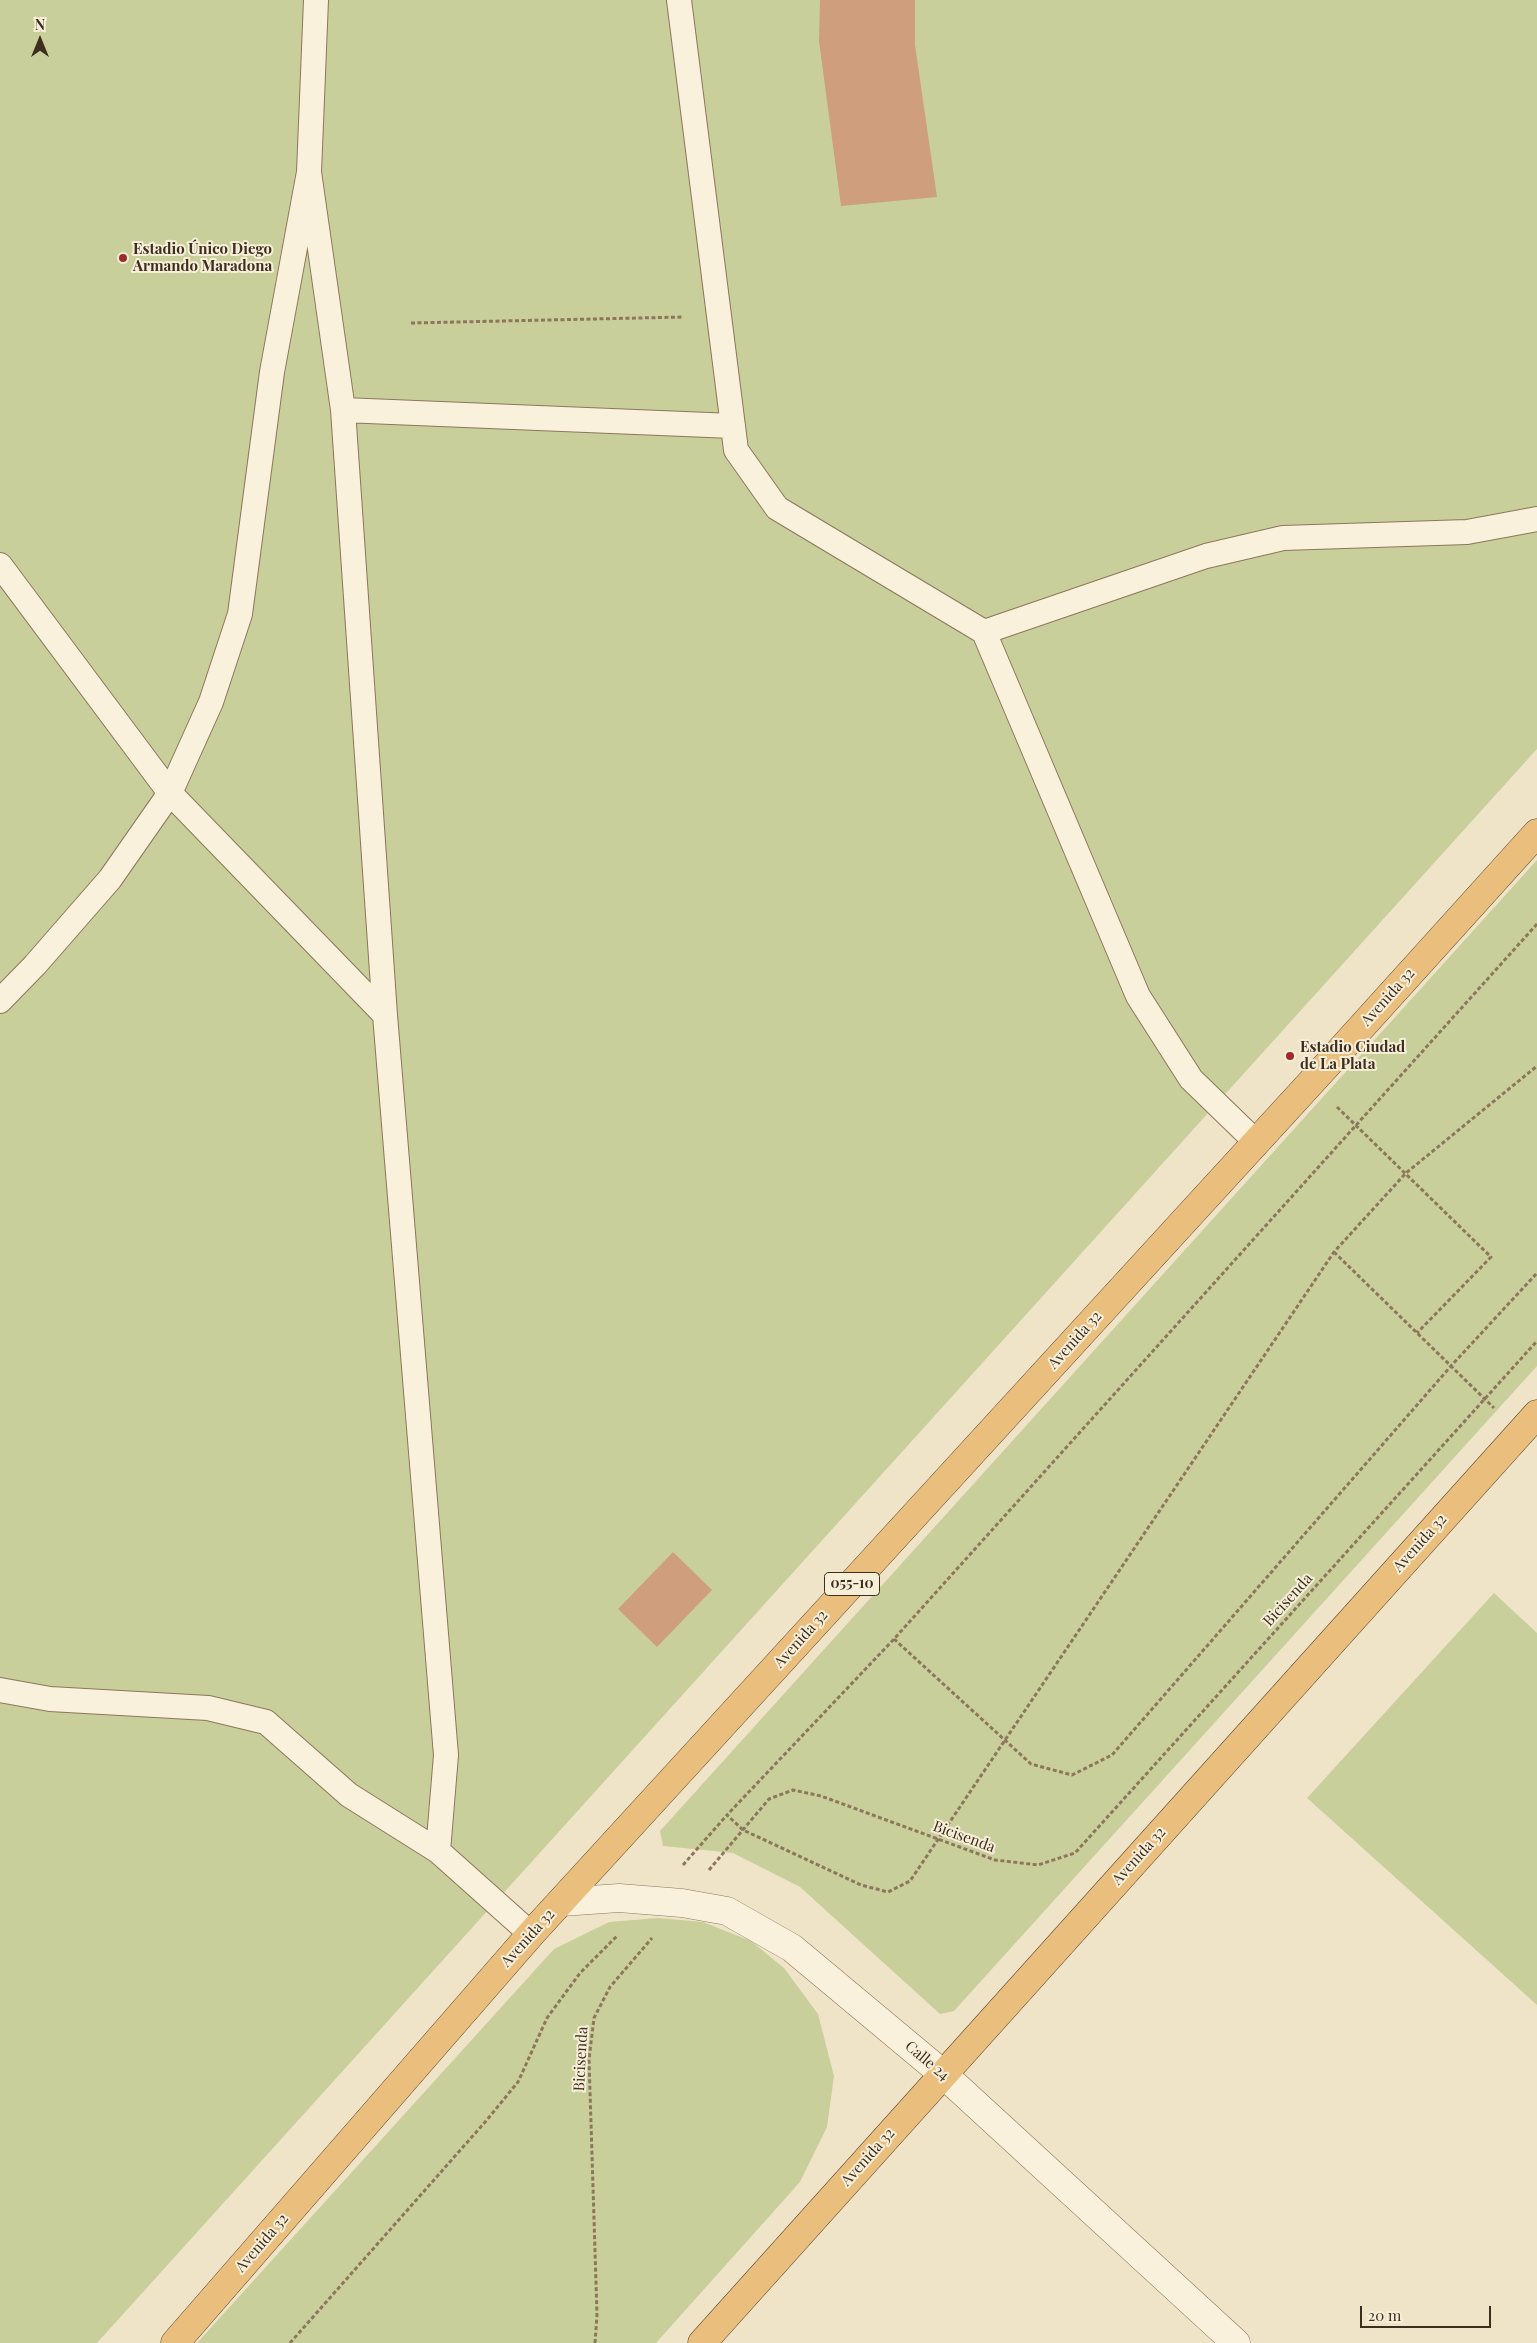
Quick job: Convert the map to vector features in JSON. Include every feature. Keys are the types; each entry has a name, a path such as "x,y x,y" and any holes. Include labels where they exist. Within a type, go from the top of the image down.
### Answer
{"highway":[{"name":"Avenida 32","path":"175,2343 531,1934 1537,833"},
{"name":"Avenida 32","path":"702,2343 1528,1423"}],"street":[{"name":"Calle 24","path":"561,1902 619,1898 682,1903 727,1911 792,1948 943,2074 1236,2343"}],"lane":[{"path":"0,1001 35,965 110,879 170,793 211,702 240,614 272,372 309,172 316,0"},
{"path":"679,0 736,450 777,508 984,632 1138,996 1191,1079 1256,1142"},
{"path":"309,172 343,410 385,1015 446,1755 438,1851"},
{"path":"343,410 733,426"},
{"path":"984,632 1206,556 1283,538 1467,532 1537,519"},
{"path":"0,565 170,793 385,1015"},
{"path":"0,1690 50,1698 208,1708 266,1722 350,1795 438,1851 531,1934"}],"path":[{"path":"411,323 719,316"},
{"path":"290,2343 486,2121 518,2082 547,2018 580,1974 652,1900 727,1815 894,1639 1355,1124 1537,924"},
{"path":"727,1815 743,1830 861,1885 888,1892 910,1881 937,1839 1006,1742 1334,1252 1406,1173 1537,1066"},
{"path":"1311,1082 1491,1257 1416,1333"},
{"path":"1334,1252 1485,1399 1528,1423"},
{"path":"894,1639 1031,1764 1072,1776 1112,1755 1451,1366 1537,1273"},
{"name":"Bicisenda","path":"595,2343 597,2315 589,2059 594,2018 610,1987 769,1799 793,1790 821,1796 995,1860 1038,1865 1075,1853 1537,1341"}],"green space":[{"path":"0,0 1537,0 1537,749 97,2343 0,2343"},
{"path":"1537,860 1537,1366 954,2011 940,2014 800,1887 733,1853 663,1846 660,1831"},
{"path":"1494,1593 1537,1633 1537,2005 1307,1798"},
{"path":"658,1918 703,1922 751,1941 784,1968 818,2014 834,2076 827,2127 800,2182 656,2343 197,2343 554,1949 609,1922"}],"building":[{"path":"820,0 915,0 915,45 937,197 841,206 819,41"},
{"path":"673,1552 712,1590 657,1647 618,1609"}],"place":[{"name":"Estadio Único Diego Armando Maradona","path":"123,258"},
{"name":"Estadio Ciudad de La Plata","path":"1290,1056"}]}
